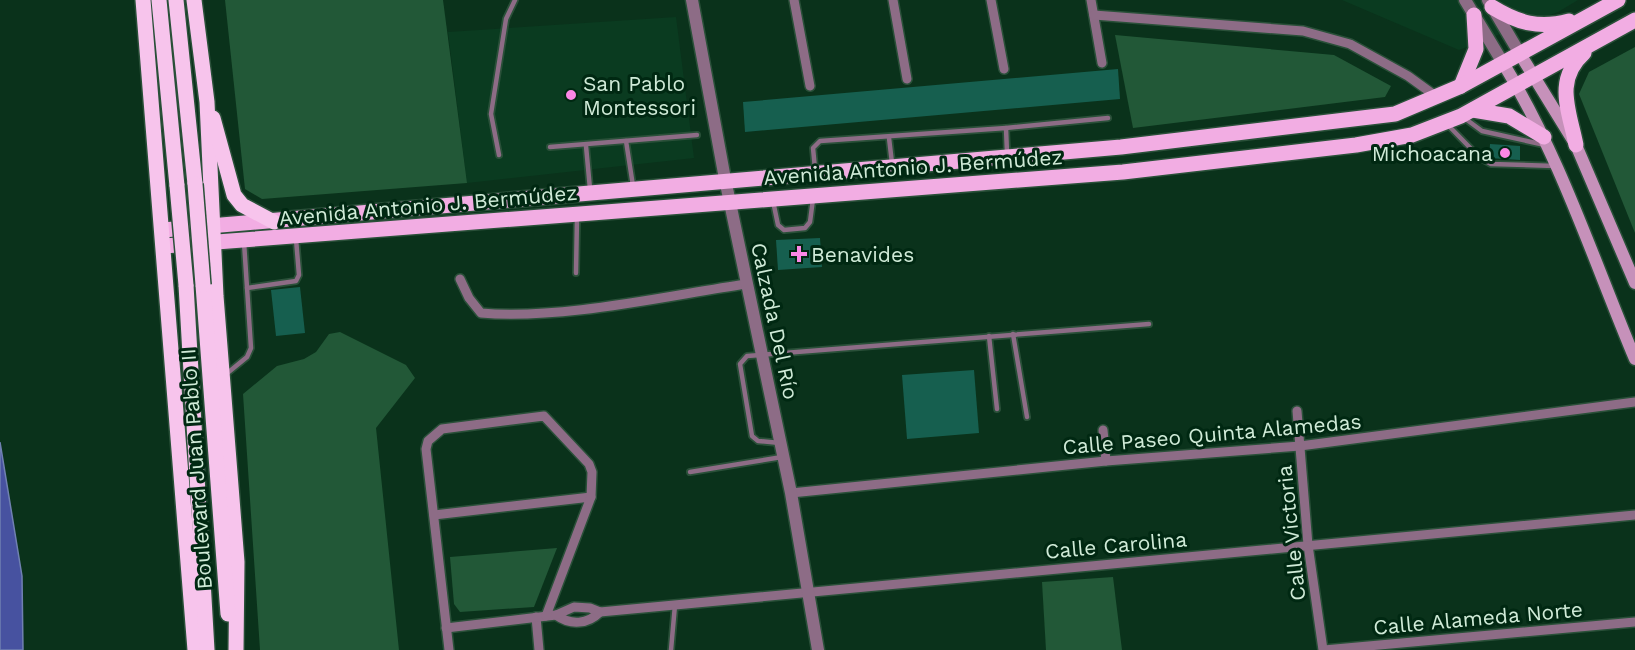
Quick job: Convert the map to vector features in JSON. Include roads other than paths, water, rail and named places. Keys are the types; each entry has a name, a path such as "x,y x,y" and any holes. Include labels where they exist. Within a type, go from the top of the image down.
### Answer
{"highway":[{"path":"143,0 164,238 184,531 195,650"},
{"name":"Boulevard Juan Pablo II","path":"159,0 186,285 207,650"},
{"path":"176,0 202,182 209,288 222,376 237,562 236,650"},
{"path":"194,0 207,102 202,182 213,226 209,288"},
{"path":"207,102 215,123 234,195 242,205 274,222"},
{"path":"158,177 166,184 183,191 199,189 202,182"},
{"path":"167,287 173,280 189,274 205,279 209,288"},
{"name":"Boulevard Juan Pablo II","path":"209,288 231,650"}],"main road":[{"name":"Avenida Antonio J. Bermúdez","path":"164,238 213,226 725,179 1121,147 1395,114 1438,98 1618,0"},
{"path":"1490,3 1509,18 1536,26 1590,16"},
{"path":"1461,86 1476,49 1474,15"},
{"name":"Avenida Antonio J. Bermúdez","path":"164,238 213,242 296,237 1123,172 1356,145 1412,135 1467,113 1635,20"},
{"path":"1576,145 1566,96 1567,76 1575,61 1602,38"},
{"path":"1520,54 1576,145 1635,283"},
{"path":"1503,63 1546,141 1635,359"},
{"path":"1467,113 1509,116 1546,141"}],"street":[{"name":"Calzada Del Río","path":"692,0 746,284 791,494 818,650"},
{"path":"794,0 810,86"},
{"path":"893,0 908,79"},
{"path":"991,0 1004,69"},
{"path":"1091,0 1102,63"},
{"path":"1465,0 1503,63"},
{"path":"1490,3 1520,54"},
{"path":"1094,15 1312,33 1350,44 1408,76 1438,98"},
{"path":"460,279 469,298 481,312 500,314 570,310 746,284"},
{"name":"Calle Paseo Quinta Alamedas","path":"791,494 1106,461 1300,446 1635,402"},
{"name":"Calle Victoria","path":"1297,411 1308,545 1324,650"},
{"path":"449,650 426,449 428,441 442,429 541,415 552,421 589,464 592,472 591,497 551,616"},
{"path":"1103,430 1106,461"},
{"path":"434,514 591,497"},
{"name":"Calle Carolina","path":"446,628 551,616 566,609 579,607 600,612 1635,514"},
{"name":"Calle Carolina","path":"551,616 576,623 590,620 600,612"},
{"path":"536,618 539,650"},
{"name":"Calle Alameda Norte","path":"1324,650 1635,622"}],"lane":[{"path":"499,155 491,114 506,19 515,0"},
{"path":"815,172 813,148 820,141 889,138 1108,118"},
{"path":"1446,122 1480,158 1491,164 1557,166"},
{"path":"1006,128 1008,156"},
{"path":"550,147 586,146 697,135"},
{"path":"889,138 892,166"},
{"path":"626,141 633,188"},
{"path":"586,146 590,192"},
{"path":"773,199 778,225 784,230 805,228 810,222 813,196"},
{"path":"576,273 577,214"},
{"path":"247,288 296,281 299,275 296,237"},
{"path":"222,376 250,353 244,241"},
{"path":"780,443 758,441 752,436 740,364 744,358 1149,324"},
{"path":"1013,334 1027,417"},
{"path":"989,336 997,410"},
{"path":"690,472 783,457"},
{"path":"671,650 675,605"}],"water":[{"path":"0,442 22,576 23,650 0,650"}],"place":[{"name":"San Pablo Montessori","path":"571,95"},
{"name":"Michoacana","path":"1505,153"},
{"name":"Benavides","path":"799,254"}]}
